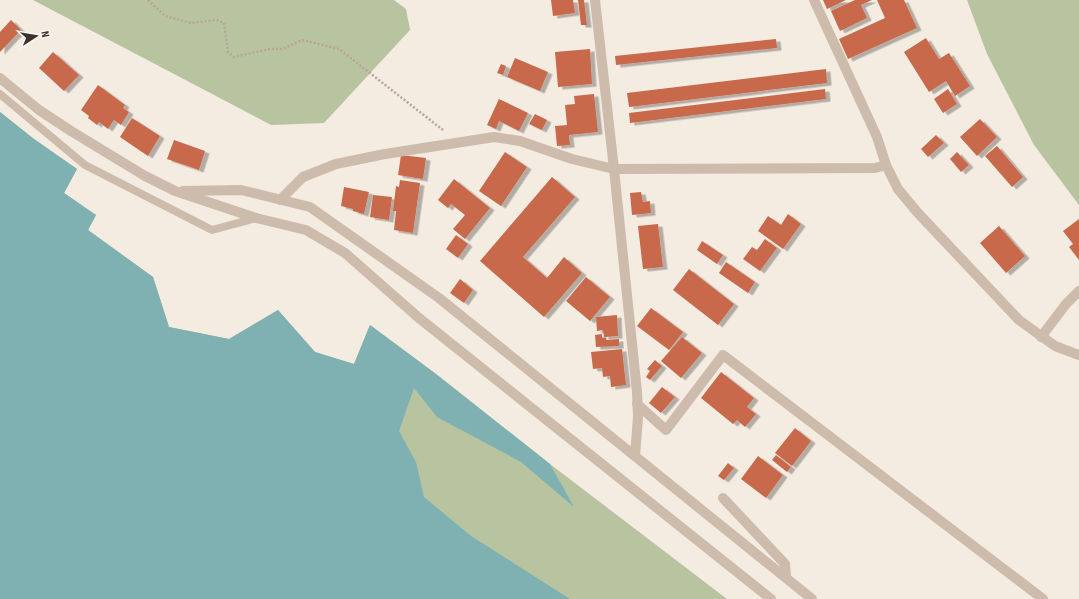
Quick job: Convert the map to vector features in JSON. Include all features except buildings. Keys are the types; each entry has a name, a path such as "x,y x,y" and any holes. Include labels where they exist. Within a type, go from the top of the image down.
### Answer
{"street":[{"path":"596,0 637,404 637,436 635,456"},
{"path":"814,0 877,137 886,165 898,189 917,212 1019,320 1054,346 1079,355"},
{"path":"0,78 59,123 145,176 175,192 256,218 306,230 345,253 419,318 771,599"},
{"path":"280,200 303,177 336,164 385,154 494,137 520,141 572,159 614,169 875,168 886,165"},
{"path":"175,192 241,190 310,207 439,298 812,599"},
{"path":"1041,337 1066,304 1079,291"},
{"path":"637,404 666,430 722,355 1043,599"},
{"path":"723,498 786,564 786,577"}],"lane":[{"path":"0,94 85,165 212,230 256,218"}],"path":[{"path":"148,0 165,16 191,23 216,20 224,23 228,52 234,57 270,49 283,49 302,40 339,49 451,136 453,143"}],"green space":[{"path":"33,0 394,0 406,9 410,30 324,123 271,125"},
{"path":"967,0 1079,0 1079,205 1034,145 987,54"},
{"path":"0,112 34,139 77,169 64,193 96,215 88,230 153,277 169,327 229,339 278,310 315,352 354,364 370,325 436,374 550,464 727,599 419,599 137,381"}],"water":[{"path":"0,112 34,139 77,169 64,193 96,215 88,230 153,277 169,327 229,339 278,310 315,352 354,364 370,325 436,374 550,464 574,507 521,462 437,417 414,388 399,431 416,462 424,497 471,536 570,599 0,599"}]}
